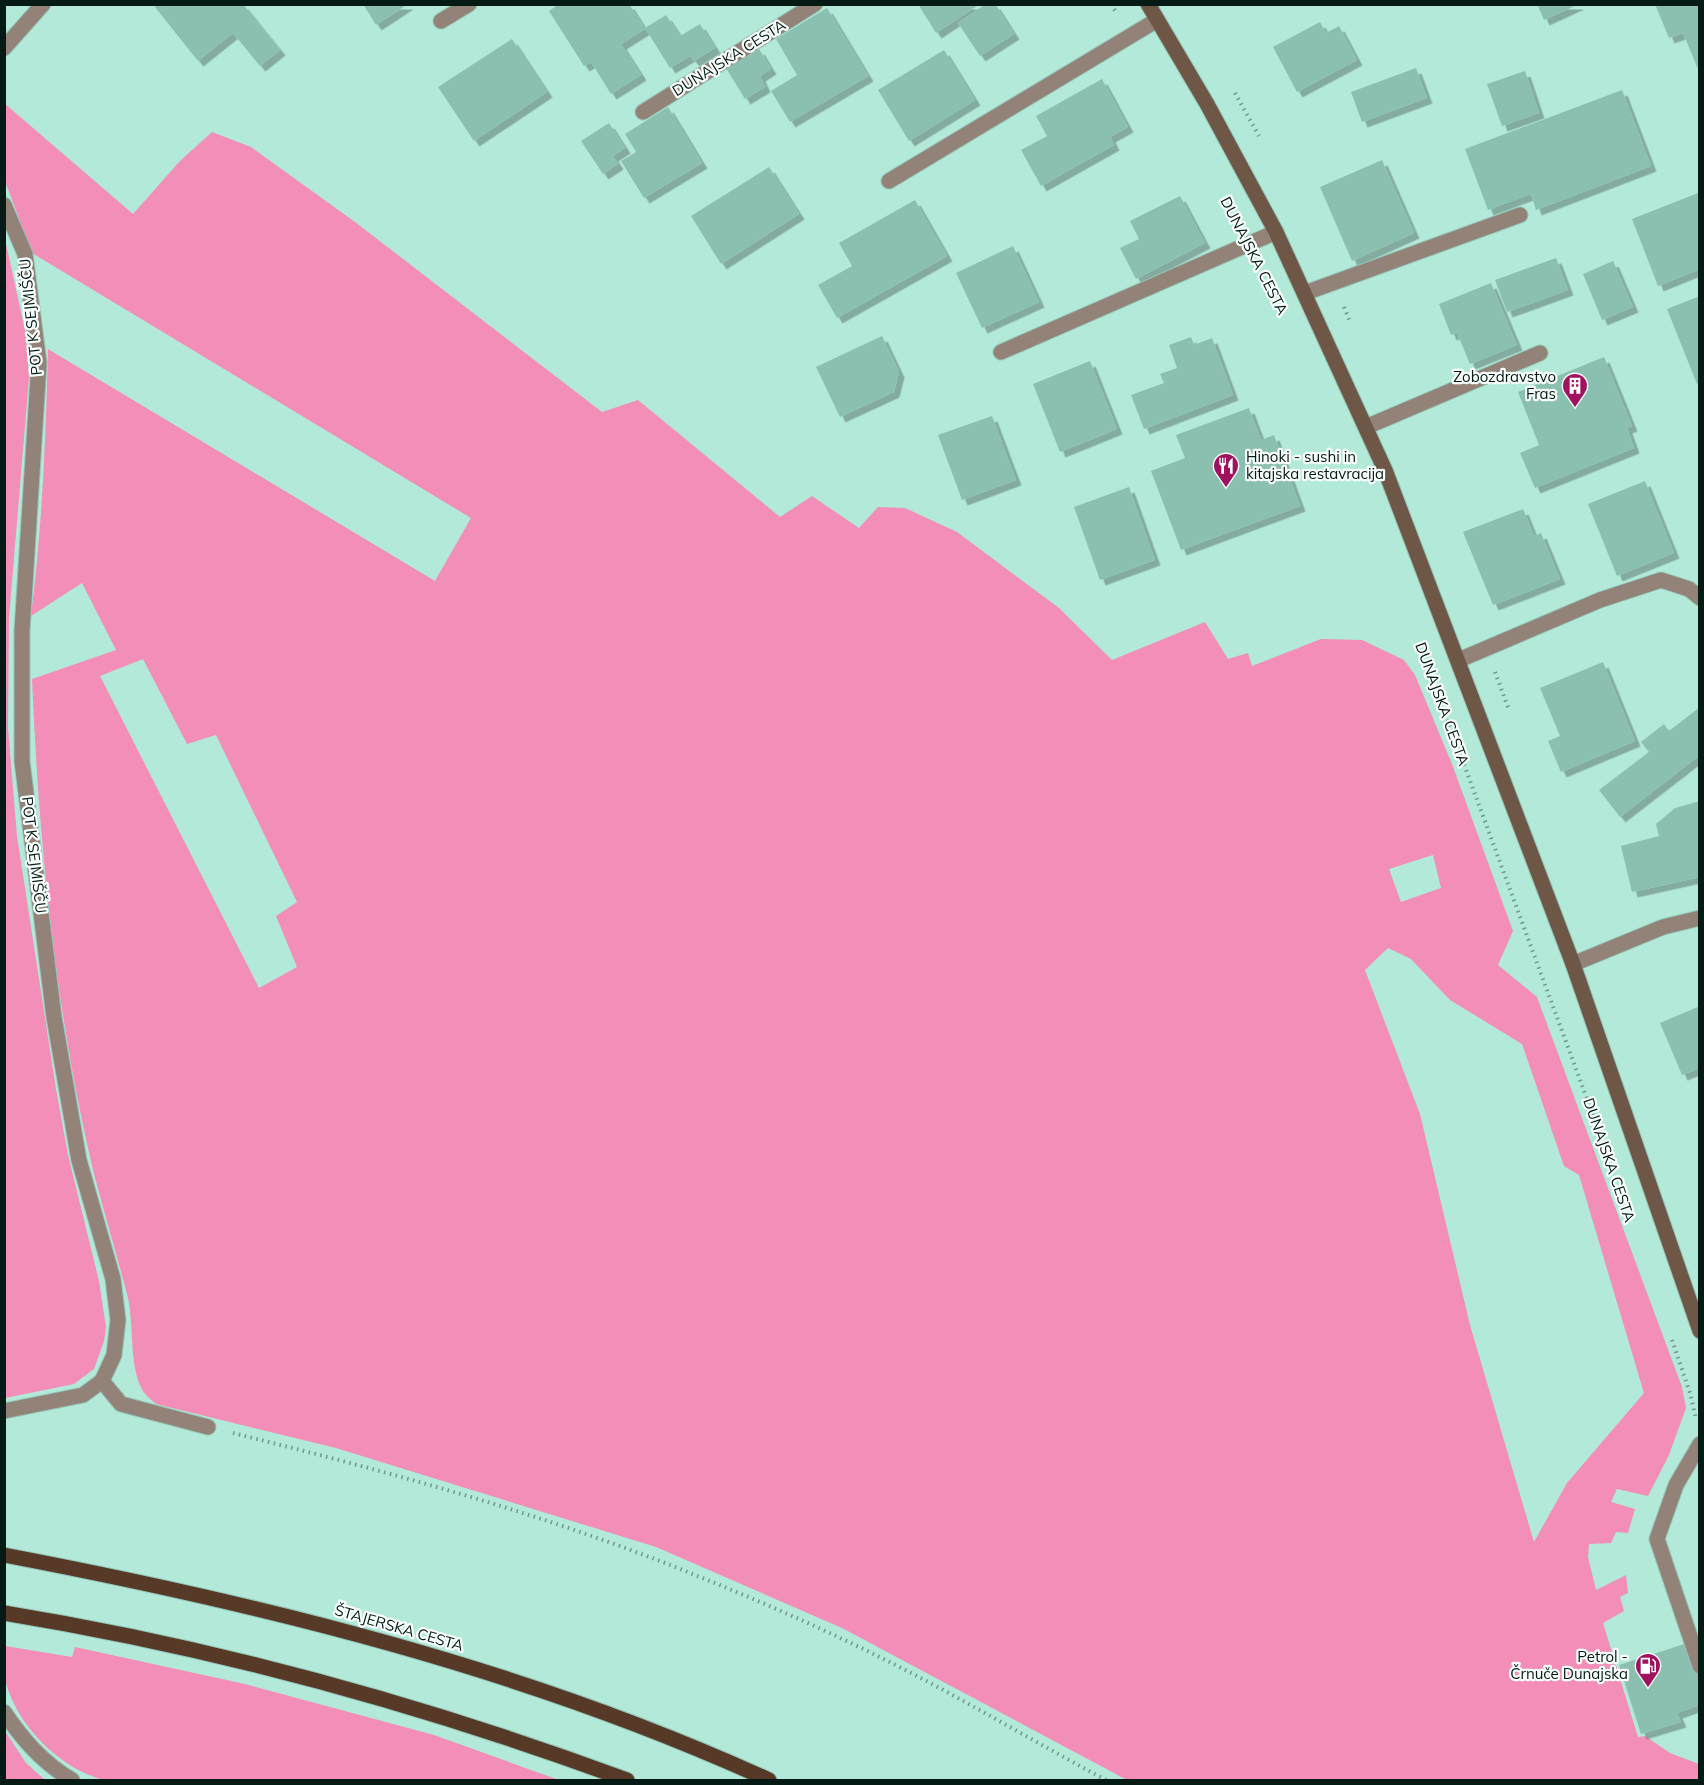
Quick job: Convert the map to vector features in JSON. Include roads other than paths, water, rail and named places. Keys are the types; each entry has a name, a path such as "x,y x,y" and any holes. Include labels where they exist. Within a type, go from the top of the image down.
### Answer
{"main road":[{"name":"DUNAJSKA CESTA","path":"1148,4 1207,104 1276,232 1366,427 1459,660 1573,964 1700,1331"},
{"name":"ŠTAJERSKA CESTA","path":"4,1555 215,1598 355,1633 555,1695 659,1734 770,1780"},
{"path":"4,1613 209,1653 316,1680 509,1738 627,1780"}],"street":[{"path":"4,48 43,4"},
{"path":"441,21 469,4"},
{"name":"DUNAJSKA CESTA","path":"643,112 815,4"},
{"path":"889,181 1157,20"},
{"name":"POT K SEJMIŠČU","path":"4,205 25,254 39,363 22,631 22,761 54,1017 69,1105 79,1160 113,1279 118,1320 114,1355 102,1381"},
{"path":"1305,293 1520,215"},
{"path":"1001,352 1276,232"},
{"path":"1366,427 1540,353"},
{"path":"1459,660 1600,600 1661,580 1689,589 1700,598"},
{"path":"1573,964 1663,927 1700,918"},
{"path":"4,1411 83,1395 102,1381 121,1404 207,1427"},
{"path":"1700,1444 1676,1485 1657,1539 1700,1666"},
{"path":"4,1712 22,1738 45,1762 72,1780"}],"place":[{"name":"Zobozdravstvo Fras","path":"1575,409"},
{"name":"Hinoki - sushi in kitajska restavracija","path":"1226,489"},
{"name":"Petrol - Črnuče Dunajska","path":"1648,1689"}]}
